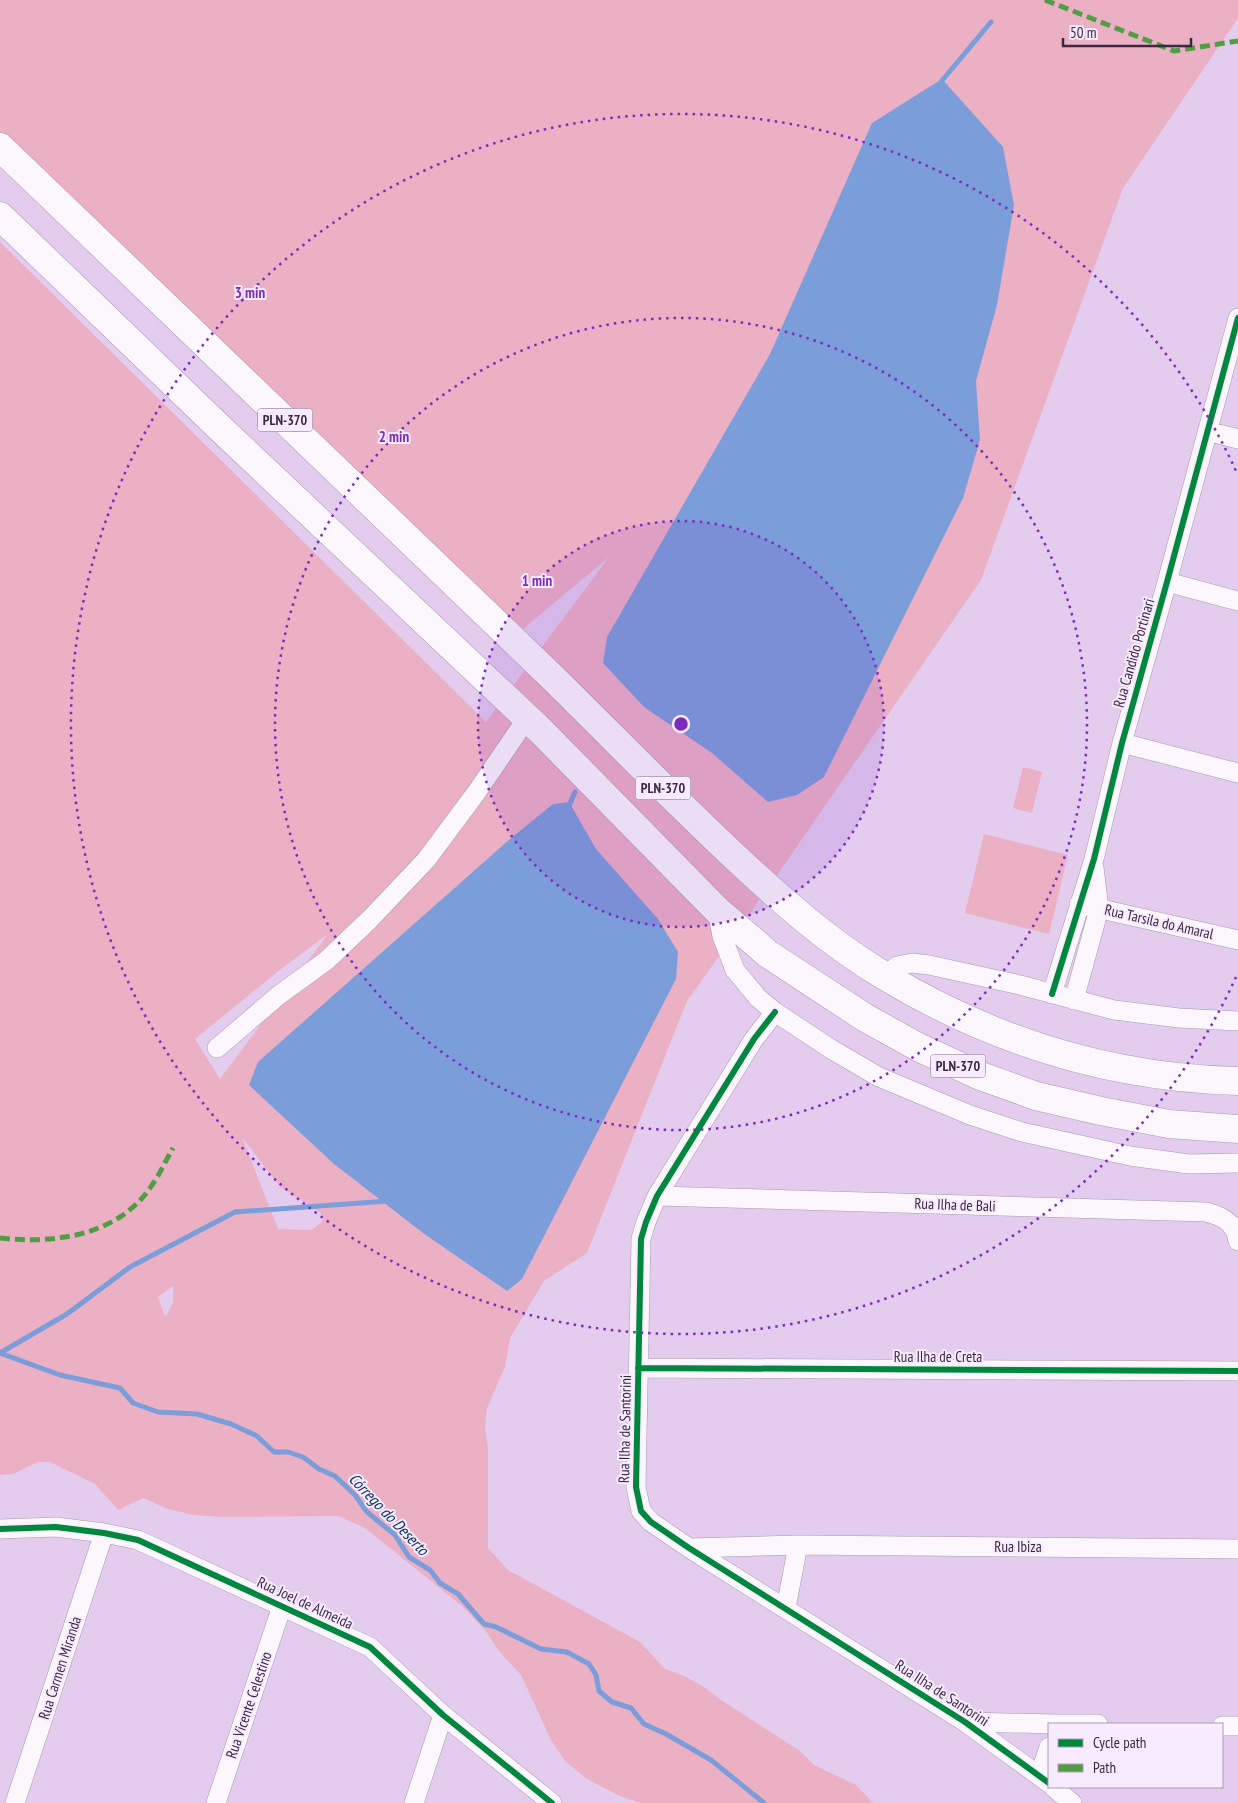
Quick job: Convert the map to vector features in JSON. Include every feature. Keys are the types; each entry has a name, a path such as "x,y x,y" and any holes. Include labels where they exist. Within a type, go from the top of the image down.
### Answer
{"main road":[{"name":"PLN-370","path":"0,147 533,659 682,807 801,917 843,950 885,977 983,1027 1035,1047 1144,1073 1205,1080 1238,1081"},
{"name":"PLN-370","path":"0,216 222,430 528,717 717,910 768,954 864,1017 918,1047 978,1074 1036,1096 1101,1112 1169,1124 1238,1130"}],"street":[{"name":"Rua Candido Portinari","path":"1052,994 1094,859 1122,743 1238,318"},
{"path":"1207,431 1238,439"},
{"path":"1167,582 1238,601"},
{"path":"217,1048 279,994 327,960 370,919 426,860 471,800 528,717"},
{"path":"1122,743 1238,772"},
{"name":"Rua Candido Portinari","path":"1074,1000 1099,909 1094,859"},
{"name":"Rua Tarsila do Amaral","path":"1079,904 1238,940"},
{"path":"717,910 722,936 735,970 758,998 775,1012 831,1049 879,1077 970,1115 1022,1132 1130,1156 1189,1164 1238,1163"},
{"path":"885,977 897,966 912,963 929,965 1011,983 1114,1010 1170,1017 1238,1021"},
{"name":"Rua Ilha de Santorini","path":"775,1012 754,1039 657,1196 641,1239 636,1488 641,1511 651,1522 689,1548 966,1722 1048,1782"},
{"name":"Rua Ilha de Bali","path":"657,1196 1206,1212 1226,1220 1237,1233 1238,1241"},
{"name":"Rua Ilha de Creta","path":"638,1368 1238,1370"},
{"name":"Rua Joel de Almeida","path":"0,1529 56,1527 104,1533 138,1540 370,1647 443,1715 552,1803"},
{"name":"Rua Carmen Miranda","path":"16,1803 104,1533"},
{"path":"786,1608 798,1545"},
{"name":"Rua Ibiza","path":"689,1548 798,1545 1238,1549"},
{"name":"Rua Vicente Celestino","path":"216,1803 282,1606"},
{"path":"414,1803 443,1715"},
{"path":"966,1722 1048,1724"},
{"path":"1223,1726 1238,1726"},
{"name":"Rua Ilha de Santorini","path":"1055,1788 1072,1803"}],"shaded area":[{"path":"0,0 1238,0 1238,18 1123,188 981,580 782,868 687,1001 587,1253 544,1281 510,1338 505,1367 487,1408 485,1427 488,1449 488,1548 508,1570 640,1642 665,1669 684,1676 704,1687 800,1751 814,1765 856,1785 873,1803 641,1803 620,1796 587,1779 565,1761 551,1740 521,1675 499,1651 485,1630 462,1606 365,1528 338,1516 223,1517 194,1515 168,1509 143,1498 118,1510 95,1484 50,1462 38,1462 13,1474 0,1475 0,242 486,722 609,557 512,638 0,148","holes":["328,934 220,1079 195,1039 281,969","242,1137 280,1187 321,1213 324,1220 312,1230 278,1229","173,1286 173,1302 167,1315 164,1315 158,1297"]},
{"path":"1023,767 1042,772 1032,813 1013,808"},
{"path":"984,834 1068,855 1049,934 965,913"}],"water":[{"path":"942,79 1003,147 1014,205 997,305 976,381 980,440 963,498 824,777 797,795 768,802 712,753 644,707 603,663 607,637 770,354 872,123"},
{"path":"569,802 596,849 658,919 678,952 676,979 522,1279 507,1291 423,1233 334,1164 249,1085 258,1062 510,839 553,804"}],"waterway":[{"path":"940,83 991,22"},
{"path":"568,808 575,792"},
{"path":"0,1353 67,1314 130,1267 235,1212 388,1201"},
{"name":"Córrego do Deserto","path":"0,1353 60,1375 120,1388 133,1403 158,1412 197,1414 231,1424 257,1436 274,1452 288,1452 303,1457 319,1469 335,1476 355,1495 367,1512 395,1535 409,1557 430,1570 440,1583 458,1594 484,1624 496,1627 541,1649 567,1652 589,1664 596,1675 599,1691 612,1702 631,1708 644,1724 666,1734 711,1760 764,1803"}],"marked path":[{"path":"1045,0 1174,51 1238,41"},
{"path":"0,1238 21,1240 64,1237 104,1226 122,1216 138,1202 155,1181 173,1148"}],"cycle path":[{"path":"1052,994 1094,859 1122,743 1238,318"},
{"path":"775,1012 754,1039 657,1196 641,1239 636,1487 641,1511 651,1522 689,1548 965,1722 1048,1782"},
{"path":"638,1368 1238,1371"},
{"path":"0,1529 56,1527 104,1533 138,1540 370,1647 443,1715 552,1803"}]}
